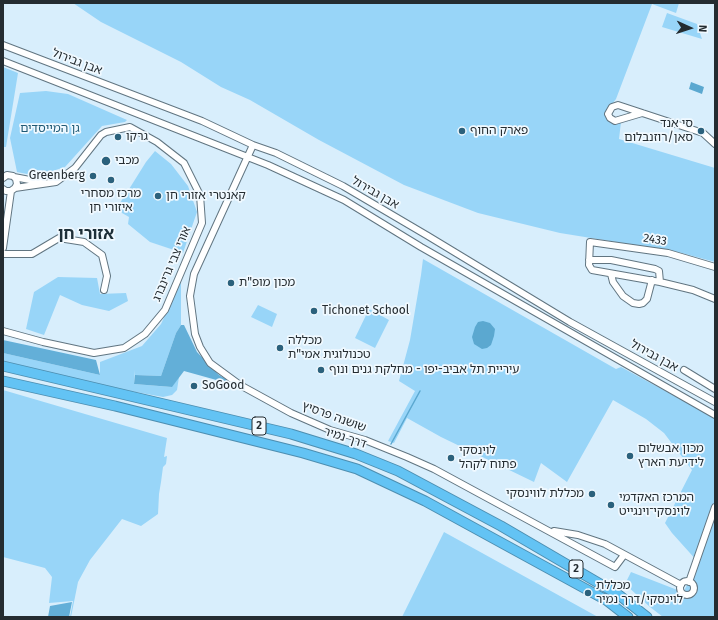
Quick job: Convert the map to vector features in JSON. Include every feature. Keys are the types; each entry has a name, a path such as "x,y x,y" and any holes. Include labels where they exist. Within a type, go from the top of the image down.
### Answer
{"highway":[{"name":"דרך נמיר","path":"3,366 291,434 356,454 398,471 501,526 619,595 647,617"},
{"name":"2","path":"3,381 116,406 303,453 358,469 426,501 605,600 628,617"}],"street":[{"name":"אבן גבירול","path":"3,45 202,121 253,145 276,153 343,186 570,322 715,402"},
{"name":"אבן גבירול","path":"3,62 247,157 344,200 442,259 715,415"},
{"path":"642,113 615,121 610,118 608,114 610,109 616,105 642,113 703,134 715,144"},
{"name":"אורי צבי גרינברג","path":"3,331 43,342 94,353 124,348 145,334 165,310 202,223 200,195 184,163 157,142 130,128 106,132 75,168 56,182 13,190"},
{"name":"שושנה פרסיץ","path":"253,145 194,274 190,296 195,334 200,347 210,363 240,385 292,413 330,430 365,440 407,456 549,530 615,567 624,555"},
{"path":"4,177 9,175 35,181 56,182"},
{"path":"3,248 13,190 17,181 14,177"},
{"path":"3,189 6,191 13,190"},
{"path":"3,254 32,254 59,238 84,242 102,255 107,276 104,290"},
{"name":"2433","path":"589,260 590,242 668,253 715,267"},
{"path":"660,282 659,271 655,269 611,260 589,260 589,265 592,270 652,280 660,282 694,290 715,298"},
{"path":"611,274 613,282 623,296 633,303 639,304 643,303 647,299 652,280"},
{"path":"684,370 715,389"},
{"path":"689,582 715,507"},
{"path":"549,530 578,535 606,544 681,585"},
{"path":"681,585 685,582 689,582"},
{"path":"681,585 682,592 690,594 694,588 693,584 689,582"}],"green space":[{"name":"פארק החוף","path":"73,3 679,3 676,13 652,4 616,99 607,111 616,123 621,122 619,139 715,168 715,262 678,252 560,233 478,213 404,185 319,140 250,100 221,87 181,62 101,22"},
{"path":"667,13 697,24 702,39 662,27"},
{"path":"3,67 18,73 6,147 3,147"},
{"name":"גן המייסדים","path":"46,91 68,94 127,120 125,122 102,126 65,167 37,176 17,172 10,138 20,93"},
{"name":"קאנטרי אזורי חן","path":"155,151 171,164 188,186 197,212 183,253 150,242 128,224 129,217 122,213 118,206 146,162"},
{"path":"423,259 616,369 621,367 715,418 715,617 663,617 625,584 631,572 680,591 684,591 698,562 665,523 692,470 664,433 646,419 613,400 567,482 541,463 534,482 441,437 407,418 394,443 388,441 415,391 399,381 410,340"},
{"path":"58,277 97,278 100,294 126,293 128,301 109,311 82,305 60,295 44,335 26,329 34,292"},
{"path":"181,282 181,325 176,333 161,376 135,375 135,370 134,384 171,387 179,377 177,390 172,395 163,397 103,386 3,361 3,353 100,375 100,362 142,346 161,324"},
{"path":"258,305 277,314 272,327 251,317"},
{"path":"369,309 389,320 375,348 355,338"},
{"path":"3,390 167,438 164,457 167,456 166,464 163,467 158,514 141,526 122,519 90,560 78,582 71,617 73,601 49,603 52,577 45,568 3,557"},
{"path":"444,532 598,617 402,617"}],"shaded area":[{"path":"691,82 704,87 702,94 689,89"},
{"path":"483,321 490,323 495,329 491,345 482,349 474,344 472,337 478,322"},
{"path":"181,325 184,325 197,352 219,375 238,386 184,371 172,387 134,384 135,375 161,376 176,333"},
{"path":"3,340 96,360 100,375 3,353"},
{"path":"72,602 69,617 48,617 50,606"}],"waterway":[{"path":"391,444 420,391"}],"place":[{"name":"פארק החוף","path":"462,131"},
{"name":"סי אנד סאן/רוזנבלום","path":"701,131"},
{"name":"גרקו","path":"118,137"},
{"name":"מכבי","path":"106,161"},
{"name":"Greenberg","path":"93,176"},
{"name":"מרכז מסחרי איזורי חן","path":"111,180"},
{"name":"קאנטרי אזורי חן","path":"158,196"},
{"name":"מכון מופ\"ת","path":"231,283"},
{"name":"Tichonet School","path":"314,311"},
{"name":"מכללה טכנולוגית אמי\"ת","path":"280,348"},
{"name":"עיריית תל אביב-יפו - מחלקת גנים ונוף","path":"321,370"},
{"name":"SoGood","path":"194,386"},
{"name":"מכון אבשלום לידיעת הארץ","path":"630,456"},
{"name":"לוינסקי פתוח לקהל","path":"451,458"},
{"name":"מכללת לווינסקי","path":"592,494"},
{"name":"המרכז האקדמי לוינסקי־וינגייט","path":"611,505"},
{"name":"מכללת לוינסקי/דרך נמיר","path":"588,593"}],"district":[{"name":"אזורי חן","path":"86,235"}]}
